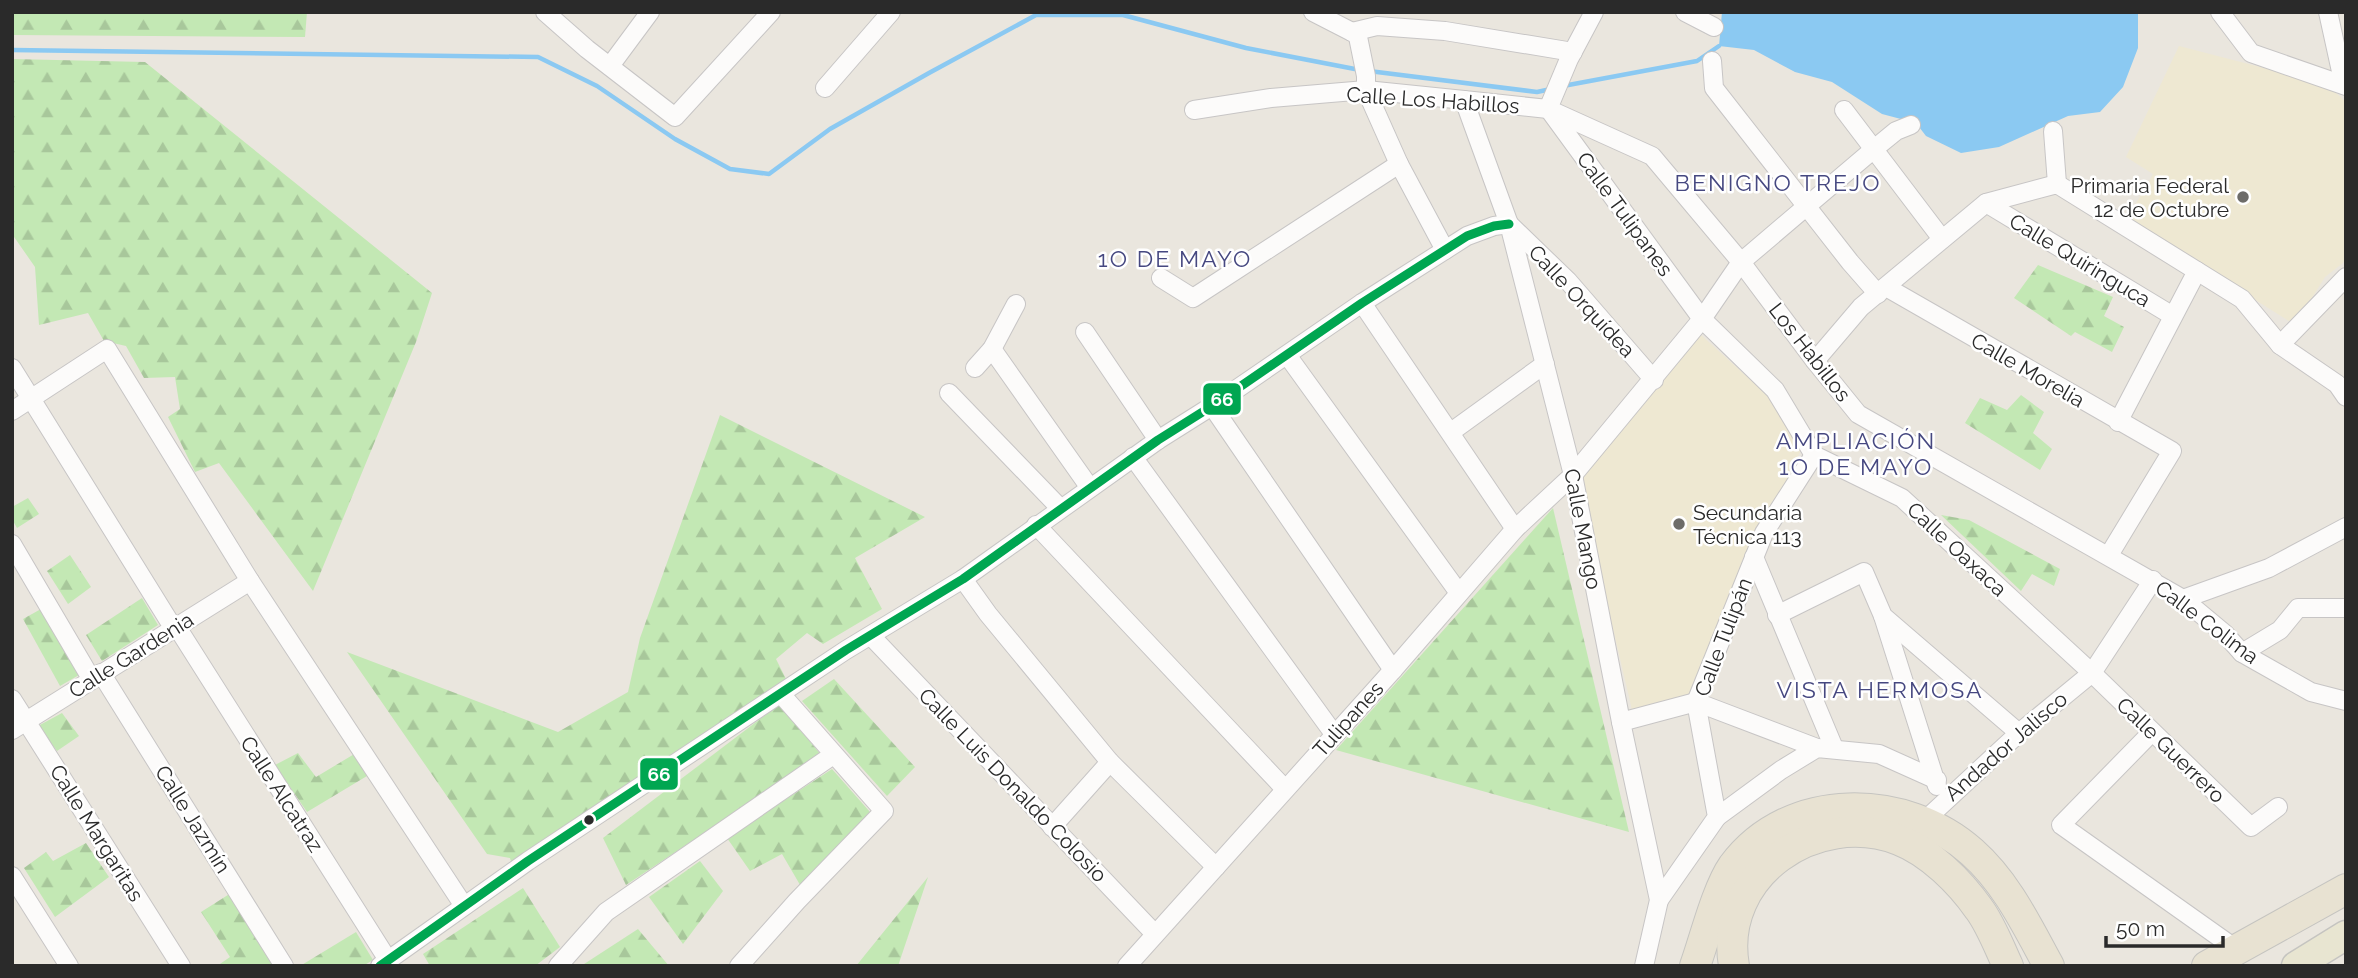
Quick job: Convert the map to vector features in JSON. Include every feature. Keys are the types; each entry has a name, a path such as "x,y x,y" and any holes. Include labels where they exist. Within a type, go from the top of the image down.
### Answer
{"highway":[{"path":"1695,966 1733,867 1766,835 1804,815 1852,808 1930,814 1946,832 1973,853 2009,894 2049,966"},
{"path":"1734,966 1731,942 1735,919 1754,880 1770,863 1788,850 1844,831 1873,833 1900,840 1924,854 1952,877 1980,910 2008,966"},
{"path":"2207,966 2346,889"}],"main road":[{"path":"2296,966 2346,935"}],"street":[{"path":"545,12 675,117 771,12"},
{"path":"610,66 650,12"},
{"path":"825,88 891,12"},
{"path":"1313,12 1354,32 1377,26 1445,30 1571,55"},
{"path":"1336,12 1354,32 1366,83 1399,164 1445,250"},
{"path":"1354,32 1378,12"},
{"path":"1550,104 1571,55 1594,12"},
{"path":"1685,12 1714,27"},
{"path":"2220,12 2251,54 2345,85"},
{"path":"2328,12 2345,85"},
{"name":"Calle Morelia","path":"1712,61 1714,88 1850,262 1882,291 2172,451 2109,555"},
{"name":"Calle Los Habillos","path":"1194,110 1366,83 1464,100 1550,104"},
{"name":"Calle Mango","path":"1464,100 1509,224 1573,475 1659,900 1644,966"},
{"name":"Los Habillos","path":"1550,104 1652,156 1741,262 1858,414 2109,555"},
{"name":"Calle Tulipanes","path":"1550,104 1702,319"},
{"path":"1843,110 1942,239"},
{"path":"1573,475 1654,380 1702,319 1741,262 1896,131 1912,125"},
{"path":"2053,131 2057,184"},
{"path":"1161,278 1193,298 1399,164"},
{"path":"1815,361 1861,307 1986,203 2057,184 2242,299 2280,345 2337,384 2346,397"},
{"name":"Calle Quiringuca","path":"1986,203 2173,316"},
{"path":"384,963 528,861 781,694 963,579 1133,457 1362,303 1480,230 1509,224"},
{"name":"Calle Orquídea","path":"1509,224 1568,281 1654,380"},
{"path":"2118,422 2197,271"},
{"path":"2280,345 2346,277"},
{"path":"1362,303 1515,529"},
{"path":"975,368 992,349 1016,304"},
{"path":"1702,319 1774,390 1814,456"},
{"path":"1085,332 1158,440"},
{"path":"12,411 107,349 250,581 464,906"},
{"path":"992,349 1090,488"},
{"path":"1287,355 1459,593"},
{"path":"1451,432 1545,364"},
{"name":"Calle Alcatraz","path":"12,368 384,963"},
{"path":"949,393 1060,508"},
{"path":"1212,406 1393,670"},
{"name":"Calle Tulipán","path":"1717,817 1696,702 1764,533 1814,456"},
{"name":"Calle Oaxaca","path":"1814,456 1902,498 2092,673"},
{"path":"1133,457 1334,734"},
{"name":"Tulipanes","path":"1127,966 1393,670 1515,529 1573,475"},
{"path":"1036,525 1285,789"},
{"path":"2183,599 2269,568 2346,527"},
{"name":"Calle Jazmín","path":"12,544 284,966"},
{"name":"Calle Colima","path":"2109,555 2183,599 2225,634 2242,653 2311,692 2346,701"},
{"path":"1754,556 1826,748"},
{"path":"1777,615 1864,572 1883,616 1937,780 1930,814"},
{"path":"963,579 988,614 1110,762 1216,867"},
{"name":"Andador Jalisco","path":"1930,814 2019,733 2092,673 2153,580"},
{"name":"Calle Gardenia","path":"19,726 250,581"},
{"path":"2242,653 2280,630 2298,608 2346,608"},
{"path":"1883,616 2019,733"},
{"name":"Calle Luis Donaldo Colosio","path":"871,636 1155,934"},
{"name":"Calle Guerrero","path":"2092,673 2251,827 2278,807"},
{"path":"740,966 797,901 884,811 781,694"},
{"name":"Calle Margaritas","path":"12,699 19,726 181,966"},
{"path":"1621,722 1696,702 1826,748 1879,754 1937,780"},
{"path":"2152,732 2061,825 2236,949"},
{"path":"1659,900 1717,817 1781,770 1826,748"},
{"path":"558,966 606,912 833,755"},
{"path":"1052,827 1110,762"},
{"path":"12,876 69,966"}],"shaded area":[{"name":"Primaria Federal 12 de Octubre","path":"2179,46 2326,84 2346,102 2346,257 2343,263 2325,277 2295,325 2127,219 2153,174 2126,157"},
{"name":"Secundaria Técnica 113","path":"1701,335 1767,395 1801,450 1735,596 1695,695 1633,714 1580,478"}],"green space":[{"path":"12,12 307,12 305,37 12,35"},
{"path":"12,59 145,62 432,293 416,342 313,591 219,463 195,472 168,417 180,409 175,377 144,378 126,346 104,341 88,313 39,325 35,267 12,234"},
{"path":"2038,265 2113,297 2104,316 2124,327 2112,352 2075,332 2071,336 2014,298"},
{"path":"2021,395 2044,412 2033,433 2052,449 2040,470 1965,423 1980,398 2007,410"},
{"path":"720,415 925,517 855,558 882,609 823,644 807,633 776,659 786,679 512,865 510,858 487,854 347,652 558,732 628,692 640,638"},
{"path":"28,498 39,514 17,528 12,519 12,507"},
{"path":"1553,508 1629,832 1336,750"},
{"path":"1941,515 1969,520 2060,569 2054,586 2032,574 2021,591"},
{"path":"70,555 91,587 68,604 47,571"},
{"path":"142,598 158,625 102,661 86,635"},
{"path":"41,609 79,675 60,686 23,619"},
{"path":"834,679 915,767 887,796 802,701"},
{"path":"780,704 821,755 626,885 603,838"},
{"path":"62,713 79,736 57,751 38,726"},
{"path":"298,753 316,777 356,753 367,776 307,812 275,765"},
{"path":"832,769 870,812 803,890 782,854 750,871 727,838"},
{"path":"86,843 109,877 55,917 24,868 46,852 53,861"},
{"path":"700,861 723,891 683,944 649,897"},
{"path":"928,877 898,966 856,966"},
{"path":"523,888 560,947 535,966 430,966 423,954"},
{"path":"231,893 278,966 217,966 230,957 201,912"},
{"path":"638,929 669,966 581,966"},
{"path":"356,932 373,960 363,966 300,966"}],"water":[{"path":"1722,12 2138,12 2138,48 2123,87 2100,112 2068,116 1999,147 1961,153 1926,136 1916,123 1882,114 1832,82 1795,72 1754,50 1719,46"}],"waterway":[{"path":"12,50 538,57 597,86 675,139 730,169 769,174 830,129 1036,15 1123,15 1246,48 1360,70"},
{"path":"1563,86 1697,61 1719,46"},
{"path":"1369,71 1537,92 1551,89"}],"transit line":[{"name":"66","path":"380,966 528,861 846,650 963,579 1158,440 1362,303 1467,236 1494,226 1509,224"}],"place":[{"name":"Primaria Federal 12 de Octubre","path":"2243,197"},
{"name":"Secundaria Técnica 113","path":"1679,524"}],"district":[{"name":"BENIGNO TREJO","path":"1778,182"},
{"name":"1O DE MAYO","path":"1175,258"},
{"name":"AMPLIACIÓN 1O DE MAYO","path":"1856,453"},
{"name":"VISTA HERMOSA","path":"1880,689"}]}
